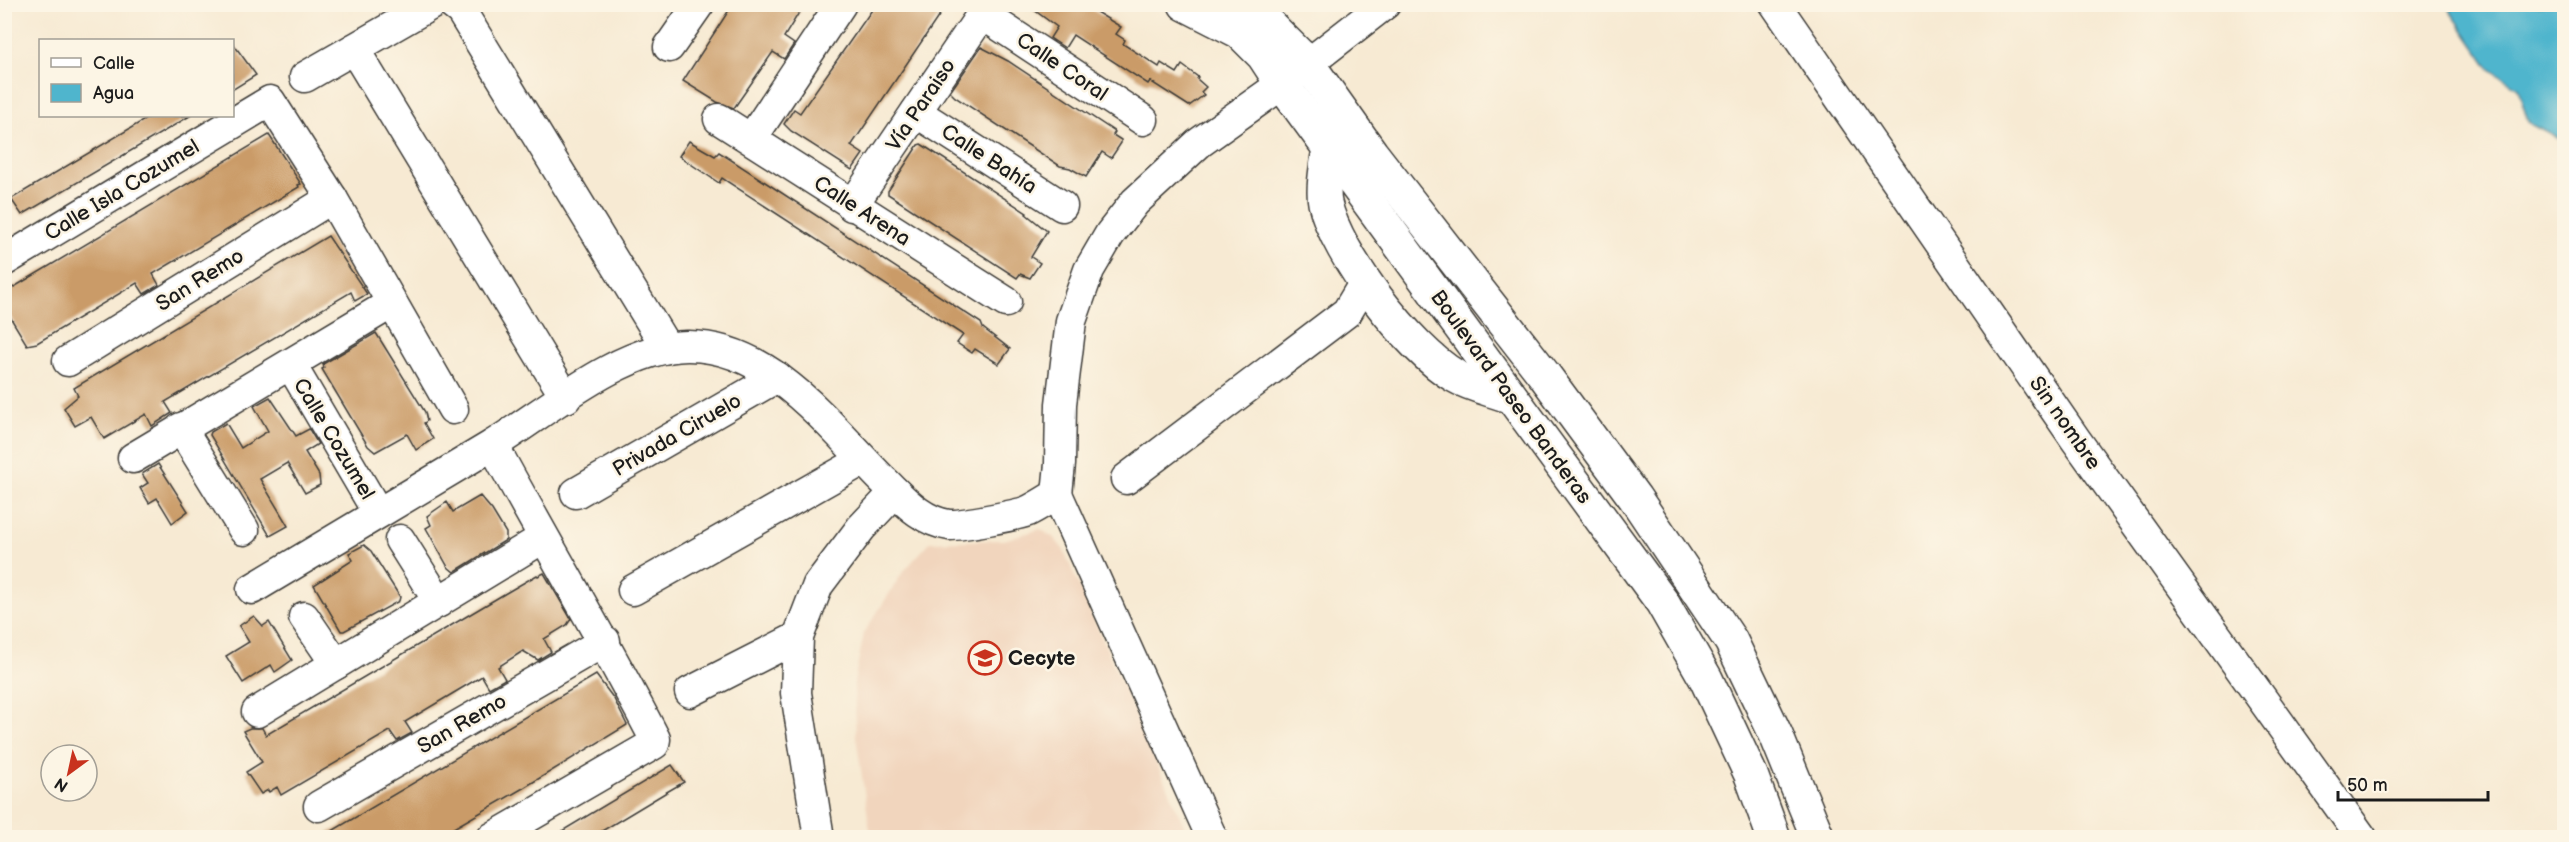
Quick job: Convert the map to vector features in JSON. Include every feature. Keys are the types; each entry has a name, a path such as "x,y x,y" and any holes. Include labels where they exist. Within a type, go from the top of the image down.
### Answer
{"main road":[{"name":"Boulevard Paseo Banderas","path":"1185,4 1240,32 1263,55 1662,602 1707,679 1751,775 1774,837"},
{"name":"Boulevard Paseo Banderas","path":"1238,4 1267,22 1308,64 1372,154 1545,376 1635,498 1724,632 1776,735 1818,837"},
{"path":"1329,148 1324,201 1341,244 1365,282 1410,340 1455,376 1511,397"}],"street":[{"path":"305,76 432,4"},
{"path":"452,4 460,11 667,348"},
{"path":"669,47 699,4"},
{"path":"752,138 841,4"},
{"name":"Sin nombre","path":"1775,4 2076,440 2361,837"},
{"path":"1212,837 1057,494 1061,404 1071,321 1089,270 1110,234 1135,202 1198,143 1308,64 1373,8"},
{"name":"Vía Paraiso","path":"852,206 986,9"},
{"name":"Calle Coral","path":"986,9 1143,120"},
{"path":"354,49 566,398"},
{"name":"Calle Isla Cozumel","path":"4,261 270,101 332,198"},
{"name":"Calle Bahía","path":"916,112 1062,206"},
{"name":"Calle Arena","path":"719,119 752,138 852,206 1006,302"},
{"path":"332,198 453,409"},
{"name":"San Remo","path":"68,361 332,198"},
{"path":"1126,478 1347,312 1365,282"},
{"path":"133,458 392,303"},
{"path":"1347,312 1386,308"},
{"path":"252,589 493,445 608,371 638,356 667,348 706,347 727,352 751,361 777,377 908,505 928,519 951,525 1026,512 1057,494"},
{"name":"Calle Cozumel","path":"291,365 378,513"},
{"name":"Privada Ciruelo","path":"576,493 777,377"},
{"path":"181,428 244,530"},
{"path":"492,837 655,742 604,641 543,538 493,445"},
{"path":"633,590 863,460"},
{"path":"819,837 796,693 798,637 818,585 861,528 895,492"},
{"path":"257,712 543,538"},
{"path":"400,540 439,602"},
{"path":"304,617 336,664"},
{"path":"690,692 798,637"},
{"name":"San Remo","path":"319,806 604,641"}],"shaded area":[{"name":"Cecyte","path":"1040,529 1054,538 1063,549 1189,837 871,837 856,736 854,683 864,633 903,572 930,542 1004,540"}],"water":[{"path":"2446,5 2564,5 2564,141 2528,122 2518,88 2490,69"}],"building":[{"path":"733,4 790,4 800,11 784,37 794,44 784,59 773,52 734,108 717,102 683,81"},
{"path":"876,4 947,4 851,146 863,154 852,170 791,131 784,124 794,109 800,113"},
{"path":"1026,4 1083,4 1121,27 1116,34 1125,40 1123,44 1159,67 1161,63 1177,73 1182,65 1198,77 1197,79 1206,87 1201,92 1204,95 1189,106 1150,81 1148,84 1073,35 1065,48 1050,38 1057,27"},
{"path":"234,45 256,75 234,89"},
{"path":"981,47 1008,61 1115,132 1113,135 1121,140 1121,143 1111,158 1102,152 1086,177 1070,168 1060,166 955,97 950,92"},
{"path":"149,117 188,117 22,215 11,199"},
{"path":"269,135 301,184 298,185 299,187 153,274 159,285 144,294 137,283 37,343 27,345 4,307 4,293"},
{"path":"689,141 715,156 719,152 981,323 983,328 1010,349 999,364 975,349 972,353 957,343 963,335 722,178 719,183 679,156"},
{"path":"921,144 1027,213 1047,231 1031,257 1040,263 1030,278 1020,274 1017,278 888,194 918,145"},
{"path":"328,236 367,294 355,301 351,292 165,402 172,413 152,426 146,414 104,439 91,417 75,426 64,408 78,396 74,388"},
{"path":"376,333 425,412 427,421 424,423 433,439 416,450 407,434 375,452 368,446 322,369 323,364"},
{"path":"270,397 296,436 309,429 318,444 305,452 319,475 320,485 305,493 287,463 260,479 288,526 270,536 210,435 226,423 241,448 268,431 254,406"},
{"path":"158,464 188,511 172,523 157,498 149,503 140,488 148,483 142,474"},
{"path":"480,496 506,533 506,540 454,572 448,567 426,528 431,525 427,516 447,502 453,512"},
{"path":"364,545 371,551 400,597 399,601 341,631 314,585 353,560 349,553"},
{"path":"544,573 571,619 567,625 544,639 551,652 538,660 523,651 498,667 505,679 489,688 482,676 405,722 412,733 397,741 390,731 281,795 277,787 261,794 246,772 262,762 243,731 250,728 262,728 266,735 506,593"},
{"path":"254,616 263,626 269,622 292,660 275,672 271,665 243,683 226,656 249,642 239,626"},
{"path":"596,675 614,699 627,725 525,787 438,837 322,837"},
{"path":"672,765 684,782 592,837 552,837"}],"place":[{"name":"Cecyte","path":"985,658"}]}
